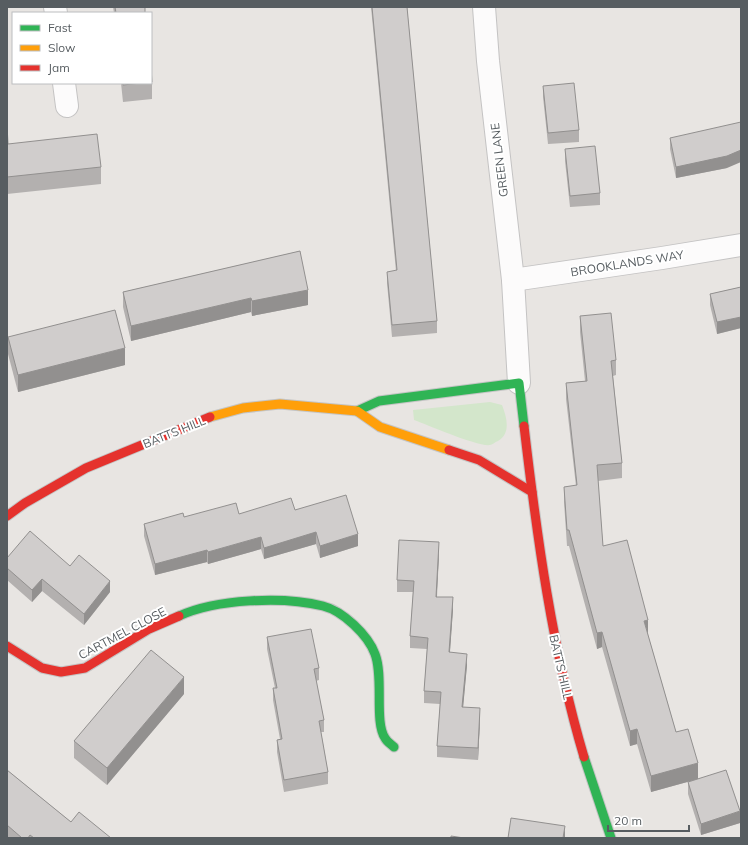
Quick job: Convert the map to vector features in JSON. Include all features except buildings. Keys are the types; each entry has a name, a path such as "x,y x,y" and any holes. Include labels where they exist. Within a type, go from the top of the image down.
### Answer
{"street":[{"name":"GREEN LANE","path":"484,7 488,61 513,280 515,313"},
{"path":"64,84 67,106"},
{"name":"BROOKLANDS WAY","path":"513,280 741,245"},
{"name":"BATTS HILL","path":"515,313 519,383 550,622 578,737 594,790 611,838"},
{"name":"BATTS HILL","path":"357,411 379,401 519,383"},
{"name":"BATTS HILL","path":"7,516 25,503 86,468 205,418 243,408 280,404 357,411 380,427 479,460 532,492"},
{"name":"CARTMEL CLOSE","path":"7,646 42,668 61,672 85,668 149,629 185,613 224,603 261,600 296,602 324,606 344,617 362,633 376,654 379,672 381,725 385,738 394,747"}],"green space":[{"path":"490,402 502,405 507,425 505,434 502,438 491,445 475,443 414,420 413,410"}],"traffic: fast":[{"path":"357,411 379,401 519,383 524,426"},
{"path":"179,616 194,610 211,606 270,600 323,606 339,613 361,632 367,639 375,654 378,664 379,710 382,731 388,742 394,747"},
{"path":"584,757 611,838"}],"traffic: slow":[{"path":"210,417 243,408 280,404 357,411 380,427 449,450"}],"traffic: jam":[{"path":"7,516 25,503 86,468 210,417"},
{"path":"524,426 540,551 554,634 584,757"},
{"path":"449,450 479,460 532,492"},
{"path":"7,646 42,668 61,672 85,668 149,629 179,616"}]}
